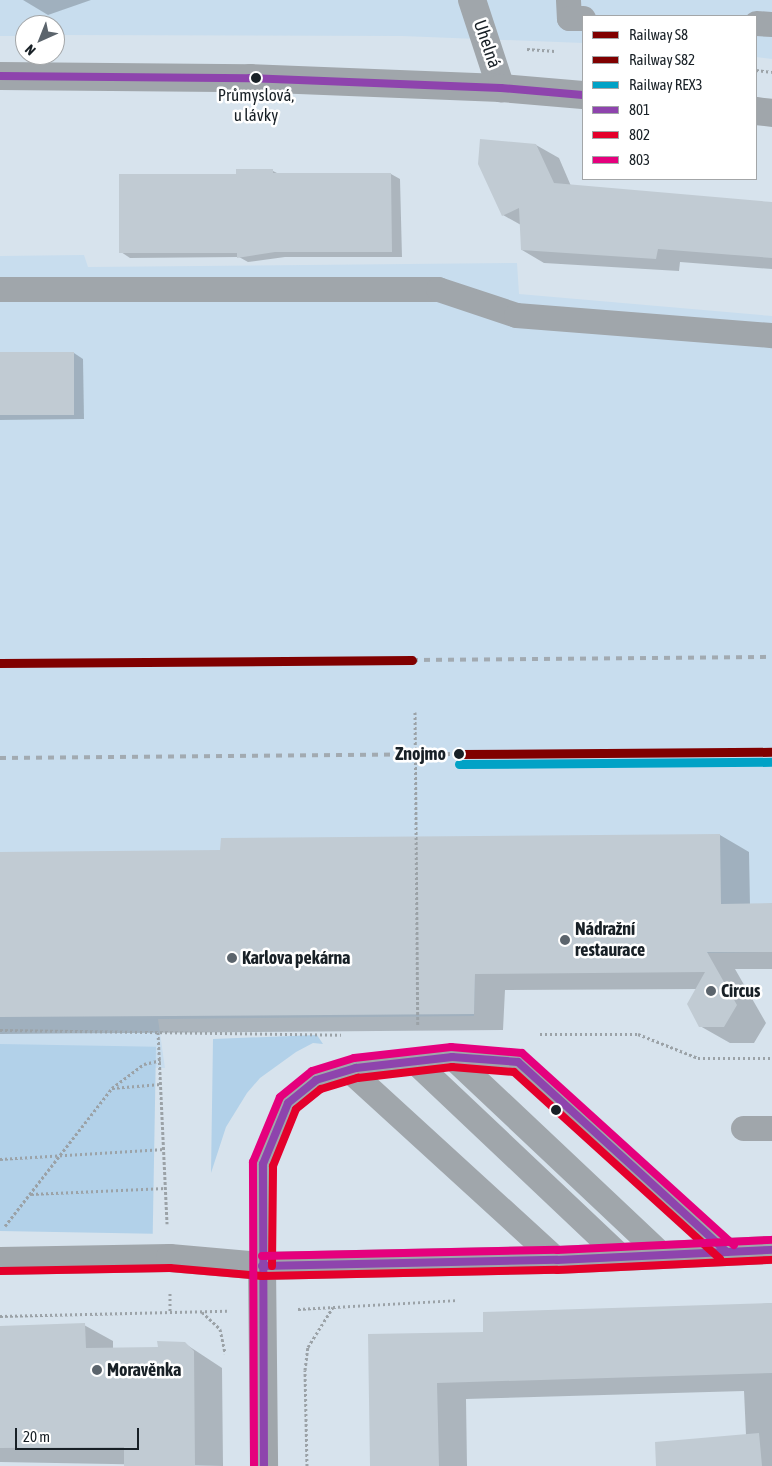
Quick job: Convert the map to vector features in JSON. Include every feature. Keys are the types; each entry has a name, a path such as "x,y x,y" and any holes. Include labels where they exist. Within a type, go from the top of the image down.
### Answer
{"street":[{"name":"Uhelná","path":"472,0 501,88"},
{"path":"0,76 250,78 501,88 582,96"},
{"path":"757,111 772,113"},
{"path":"0,1261 170,1258 262,1266 557,1260 772,1250"},
{"path":"262,1266 264,1310 264,1466"}],"lane":[{"path":"568,0 569,18 582,18"},
{"path":"757,23 772,24"},
{"path":"0,289 438,288 516,315 772,335"},
{"path":"452,1057 661,1254"},
{"path":"262,1266 263,1164 274,1133 288,1103 316,1080 349,1070 452,1057 518,1062 727,1252"},
{"path":"414,1061 620,1256"},
{"path":"349,1070 557,1260"},
{"path":"743,1128 772,1128"}],"path":[{"path":"757,70 772,72"},
{"path":"415,712 418,1034"},
{"path":"0,1030 158,1032 161,1060 167,1230"},
{"path":"0,1233 112,1088 144,1064 161,1060"},
{"path":"112,1088 161,1084"},
{"path":"0,1159 165,1149"},
{"path":"30,1194 166,1188"},
{"path":"0,1316 264,1310 463,1300"},
{"path":"307,1466 305,1370 308,1347 333,1307"},
{"path":"202,1312 220,1329 226,1361"}],"shaded area":[{"path":"0,0 772,0 772,59 757,57 757,15 582,15 582,43 402,36 65,35 65,15 15,15 15,36 0,36"},
{"path":"84,255 88,267 517,263 519,294 772,316 772,952 690,953 475,974 474,1016 158,1019 165,1068 0,1063 0,256"},
{"path":"317,1035 323,1044 313,1043 296,1052 260,1078 247,1093 226,1127 211,1173 213,1039"},
{"path":"0,1044 156,1047 153,1234 0,1231"}],"building":[{"path":"480,139 536,144 554,183 772,202 772,258 658,249 656,259 521,250 519,208 502,216 478,164"},
{"path":"236,169 273,169 273,173 391,173 392,252 275,252 237,258 237,253 119,253 119,174 236,174"},
{"path":"0,352 74,352 74,415 0,415"},
{"path":"720,834 721,904 772,903 772,952 707,952 737,1005 724,1027 699,1027 687,1004 705,972 475,974 474,1014 0,1017 0,852 220,850 221,838"},
{"path":"772,1303 772,1373 437,1383 439,1466 370,1466 368,1334 483,1332 483,1312"},
{"name":"Moravěnka","path":"85,1323 86,1348 158,1347 157,1341 185,1342 194,1351 195,1466 124,1466 124,1447 0,1448 0,1326"},
{"path":"759,1433 762,1466 656,1466 655,1442"}],"railway":[{"path":"412,660 772,657"},
{"path":"0,758 459,754"}],"rail line":[{"name":"S8","path":"0,663 412,660"},
{"name":"S82","path":"459,754 772,752"},
{"name":"REX3","path":"459,764 772,762"}],"transit line":[{"name":"801","path":"0,76 250,78 501,88 582,95"},
{"name":"803","path":"254,1466 253,1162 280,1097 312,1071 354,1058 451,1047 522,1053 734,1245"},
{"name":"801","path":"264,1466 263,1164 288,1103 316,1080 356,1068 452,1057 518,1062 727,1252"},
{"name":"802","path":"272,1266 273,1166 296,1109 321,1089 358,1078 452,1067 514,1072 720,1259"},
{"name":"803","path":"262,1256 557,1250 772,1240"},
{"name":"801","path":"262,1266 557,1260 772,1250"},
{"name":"802","path":"0,1271 170,1268 262,1276 557,1270 772,1260"}],"place":[{"name":"Průmyslová, u lávky","path":"256,78"},
{"name":"Znojmo","path":"459,754"},
{"name":"Nádražní restaurace","path":"565,940"},
{"name":"Karlova pekárna","path":"232,958"},
{"name":"Circus","path":"711,991"},
{"name":"Moravěnka","path":"97,1370"}]}
